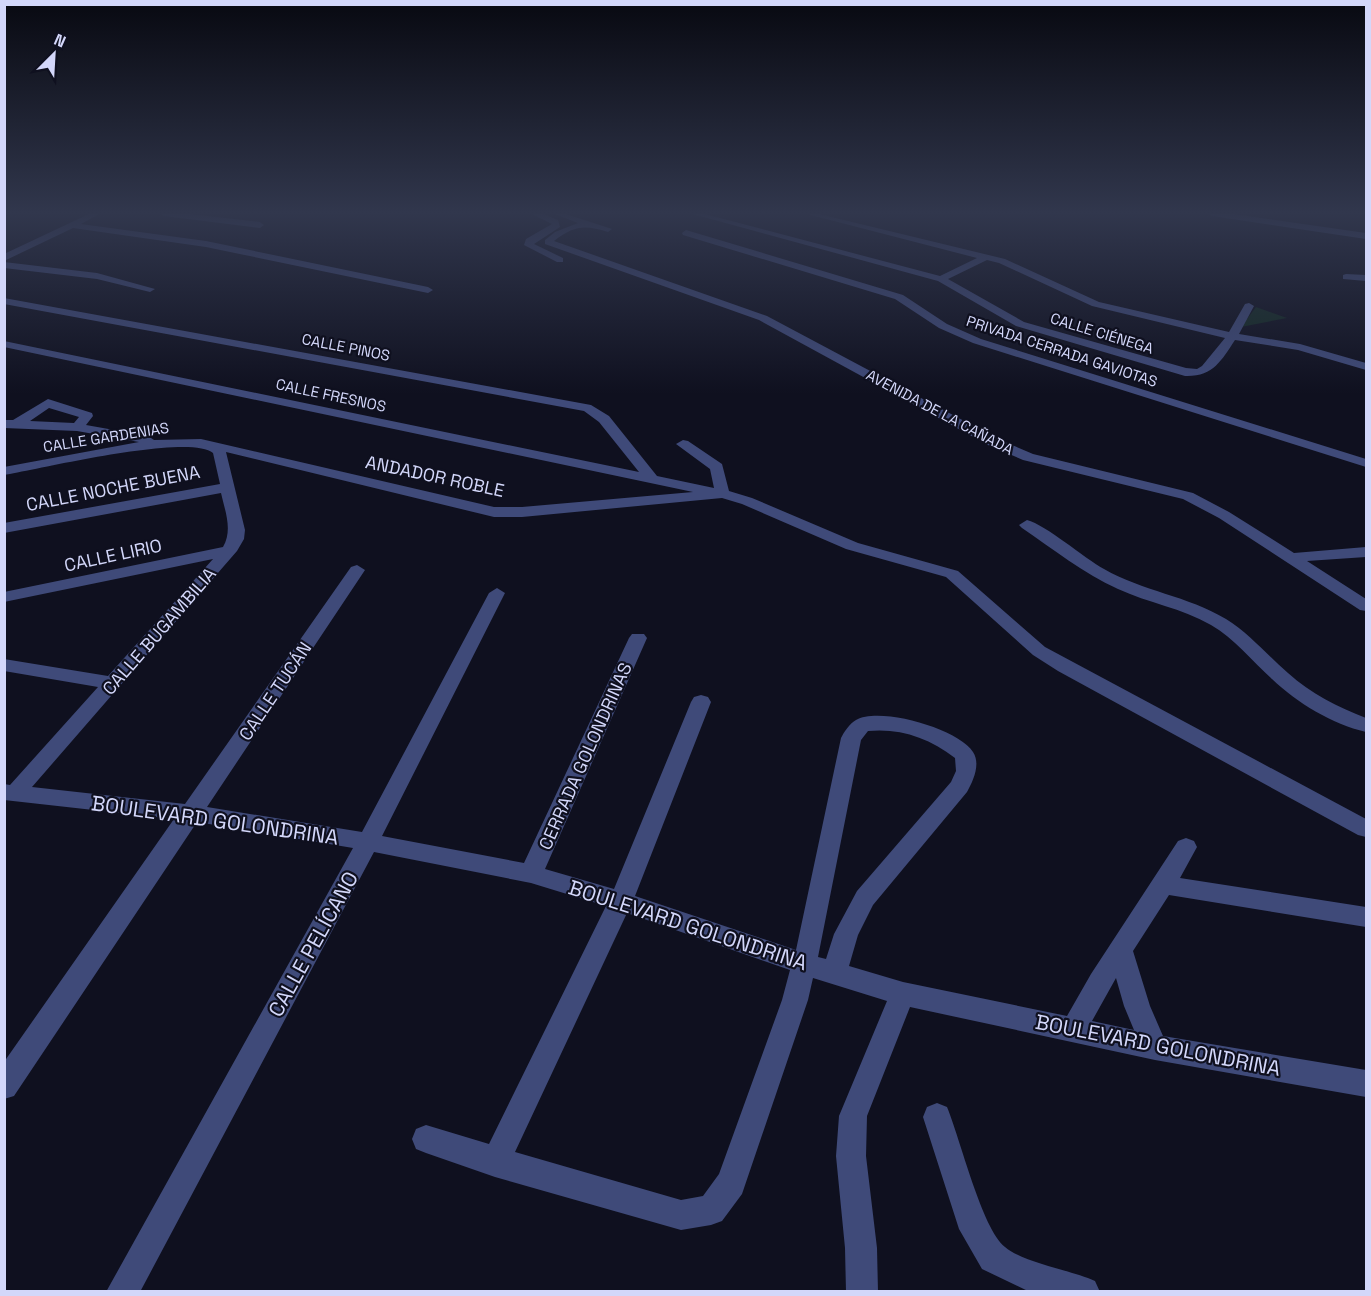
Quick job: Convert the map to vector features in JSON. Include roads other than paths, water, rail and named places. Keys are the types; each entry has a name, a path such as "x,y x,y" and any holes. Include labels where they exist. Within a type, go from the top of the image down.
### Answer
{"street":[{"path":"76,273 97,276 150,289"},
{"path":"348,273 428,290"},
{"name":"AVENIDA DE LA CAÑADA","path":"634,273 763,318 993,441 1028,457 1188,496 1224,515 1366,606"},
{"name":"PRIVADA CERRADA GAVIOTAS","path":"821,273 899,297 943,326 976,341 1366,463"},
{"name":"CALLE CIÉNEGA","path":"920,273 941,279 1020,324 1170,369 1200,372 1207,369 1232,336"},
{"path":"941,279 952,273"},
{"path":"1033,273 1096,304 1232,336 1300,347 1366,367"},
{"path":"1346,277 1366,278"},
{"name":"CALLE PINOS","path":"4,301 586,408 598,413 604,419 651,478"},
{"path":"1232,336 1250,306"},
{"name":"CALLE FRESNOS","path":"4,344 651,478 747,501 844,543 952,574 1032,645 1065,667 1366,829"},
{"path":"11,424 48,403 87,416 77,427"},
{"path":"11,424 77,427 163,442"},
{"name":"CALLE GARDENIAS","path":"4,471 163,442 194,442 213,446"},
{"path":"683,444 717,467 722,494"},
{"name":"CALLE BUGAMBILIA","path":"9,793 113,683 229,551 236,539 237,530 219,451 213,446"},
{"name":"ANDADOR ROBLE","path":"213,446 494,512 522,512 722,494"},
{"name":"CALLE NOCHE BUENA","path":"4,528 228,487"},
{"path":"1027,525 1106,578 1216,620 1235,632 1290,686 1320,706 1366,725"},
{"name":"CALLE LIRIO","path":"4,597 229,551"},
{"path":"1289,558 1366,552"},
{"name":"CALLE TUCÁN","path":"4,1086 357,570"},
{"name":"CALLE PELÍCANO","path":"123,1292 368,842 497,593"},
{"name":"CERRADA GOLONDRINAS","path":"531,874 638,638"},
{"path":"4,665 113,683"},
{"path":"495,1162 621,901 700,702"},
{"path":"426,1139 640,1205 681,1215 711,1210 731,1183 795,1000 814,926 851,738 862,724 882,721 931,733 948,741 965,755 966,771 960,786 866,898 846,934 834,974"},
{"name":"BOULEVARD GOLONDRINA","path":"9,793 192,813 368,842 531,874 621,901 834,974 903,994 1155,1047 1366,1084"},
{"path":"1074,1029 1090,995 1165,885 1186,847"},
{"path":"1165,885 1366,917"},
{"path":"1121,951 1137,1006 1155,1047"},
{"path":"862,1292 861,1248 851,1156 853,1116 903,994"},
{"path":"937,1117 974,1229 993,1257 1031,1276 1084,1292"}]}
